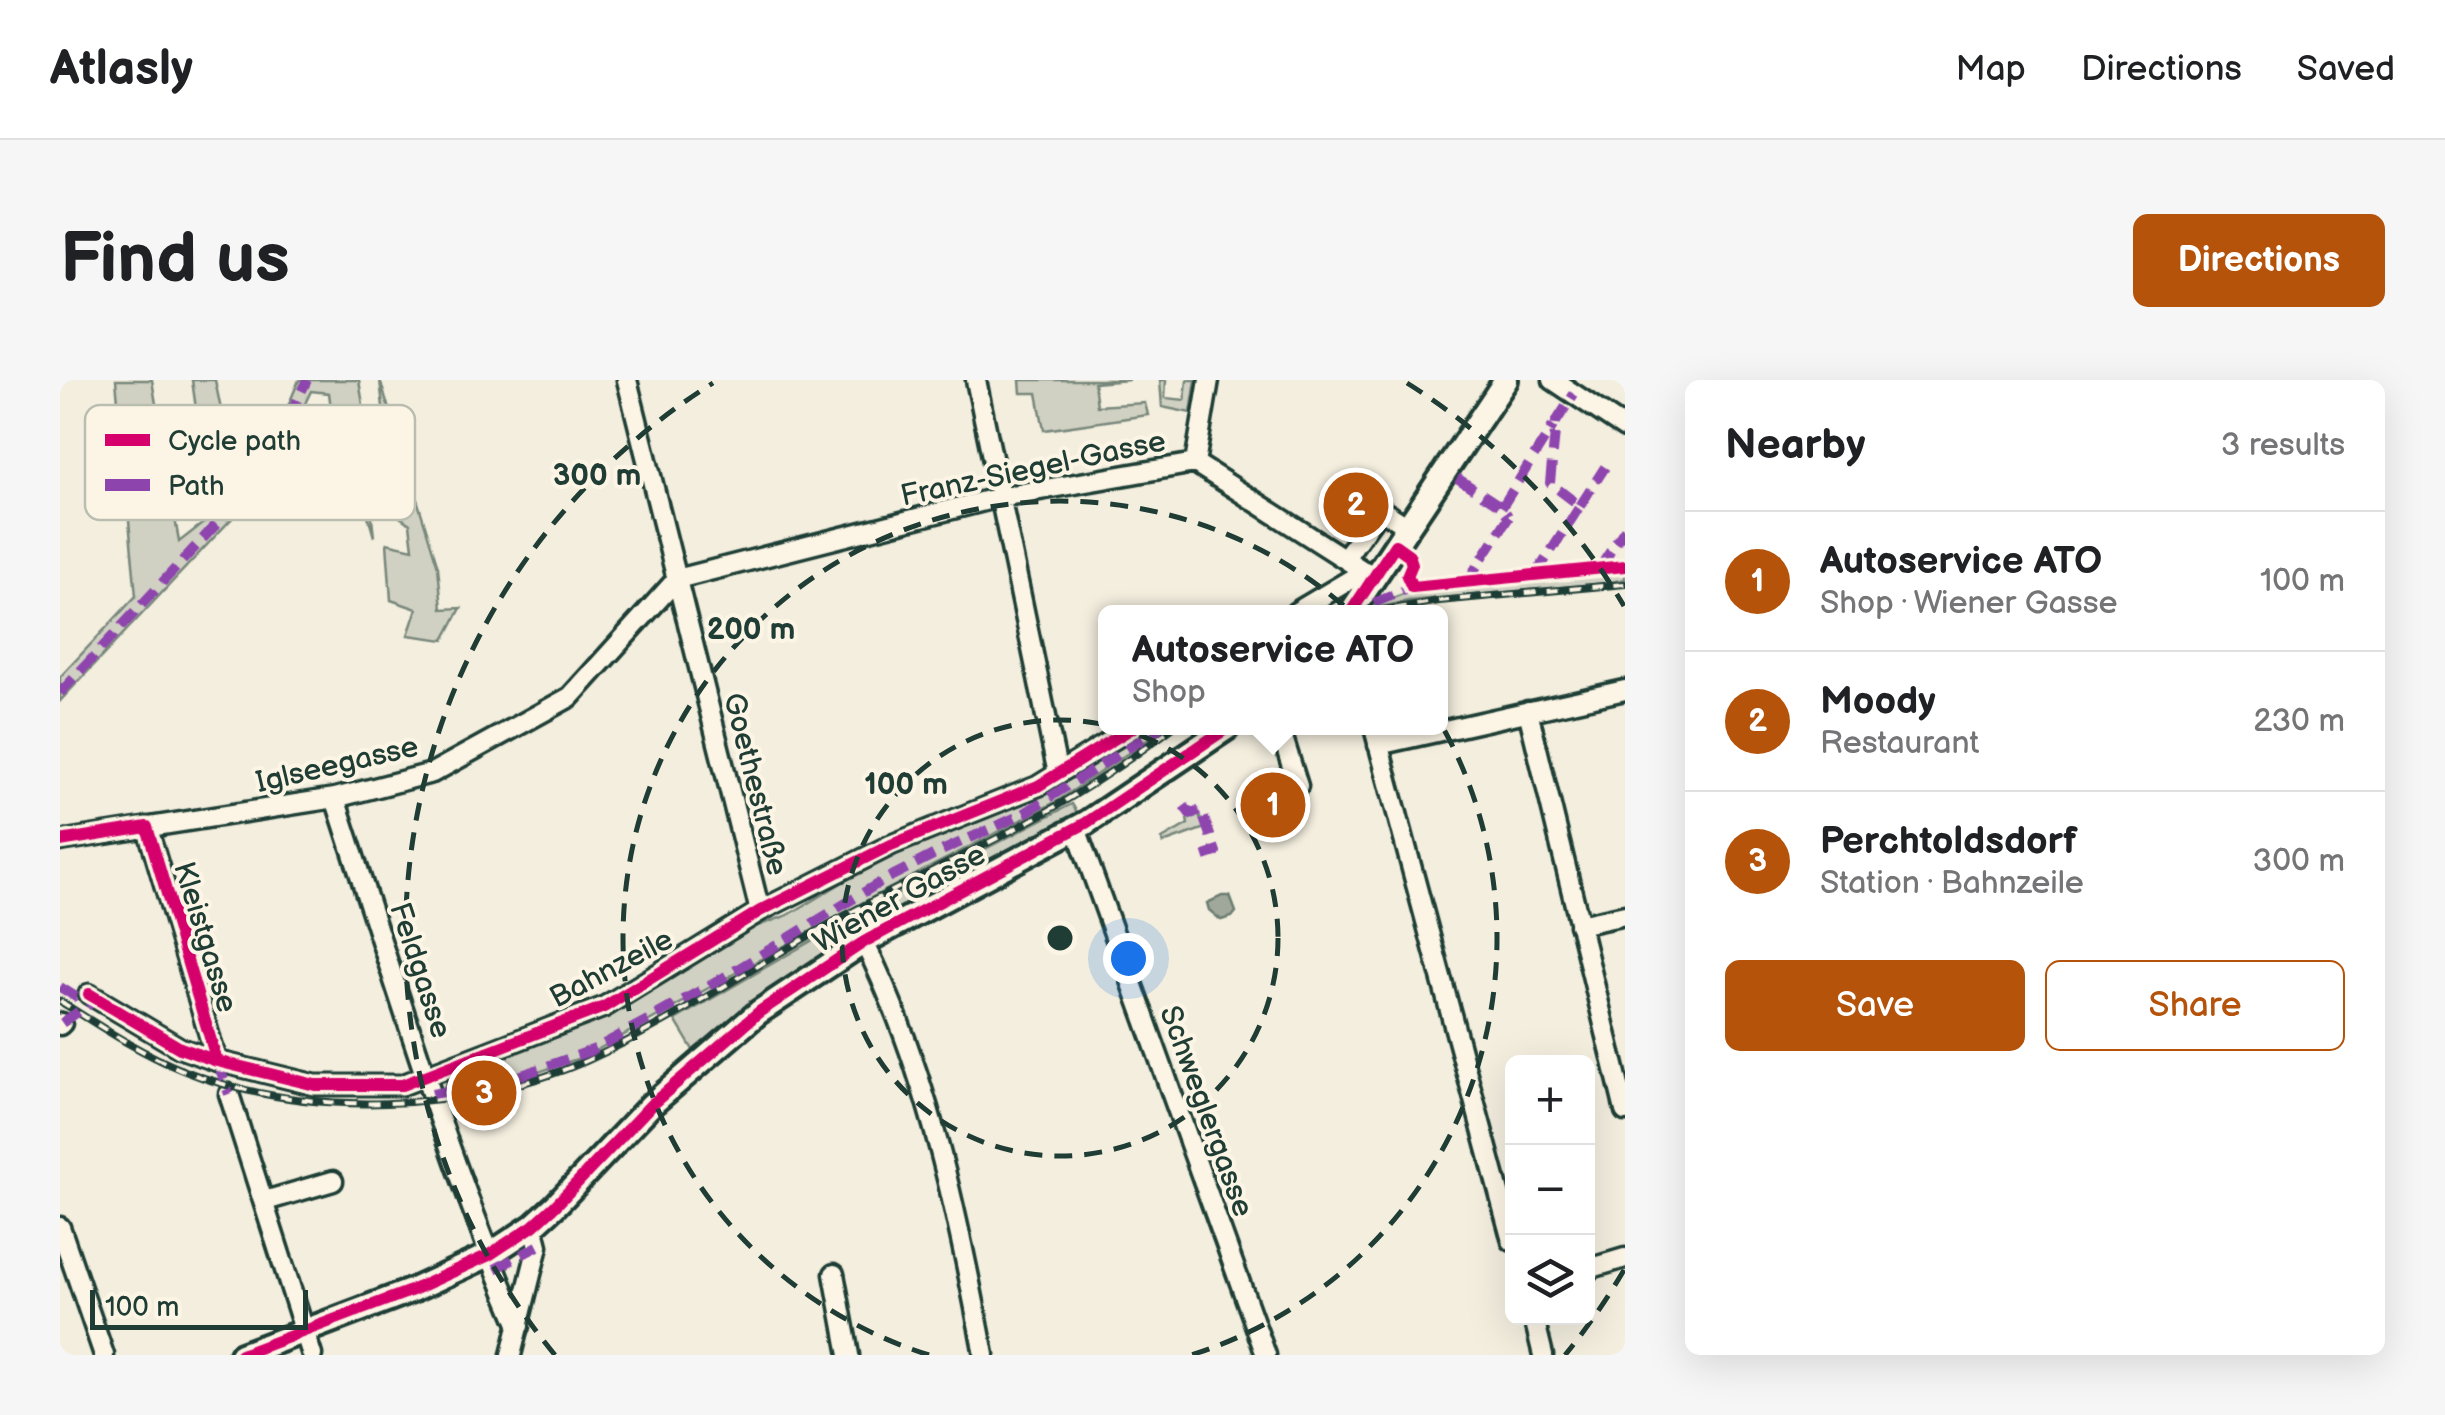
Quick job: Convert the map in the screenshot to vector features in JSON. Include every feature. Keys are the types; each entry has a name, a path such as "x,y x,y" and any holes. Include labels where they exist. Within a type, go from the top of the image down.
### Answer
{"main road":[{"path":"1354,605 1369,574 1408,527 1506,380"},
{"name":"Wiener Gasse","path":"241,1355 412,1290 489,1255 533,1226 651,1105 724,1039 800,983 864,942 1076,828 1216,735"}],"street":[{"name":"Goethestraße","path":"627,380 760,911"},
{"path":"976,380 1058,774"},
{"path":"1195,462 1209,380"},
{"path":"1553,380 1625,428"},
{"name":"Franz-Siegel-Gasse","path":"677,579 1000,497 1195,462 1369,574"},
{"path":"1344,558 1380,510 1408,527"},
{"path":"1309,605 1369,574"},
{"name":"Iglseegasse","path":"60,841 335,798 432,772 570,697 677,579"},
{"path":"1448,724 1625,690"},
{"path":"1528,711 1625,1111"},
{"name":"Bahnzeile","path":"89,994 180,1048 217,1061 315,1085 402,1085 604,1007 760,911 877,851 1038,786 1121,735"},
{"path":"1282,735 1298,786"},
{"path":"1376,736 1511,1235"},
{"name":"Feldgasse","path":"335,798 489,1255 520,1326"},
{"name":"Kleistgasse","path":"147,826 217,1061"},
{"name":"Schweglergasse","path":"1076,828 1266,1355"},
{"path":"1580,925 1625,915"},
{"path":"864,942 912,1060 965,1250 984,1355"},
{"path":"229,1094 312,1355"},
{"path":"265,1201 332,1181"},
{"path":"510,1355 538,1246 533,1226"},
{"path":"60,1227 104,1355"},
{"path":"1595,1266 1625,1258"},
{"path":"834,1274 849,1355"},
{"path":"1536,1325 1544,1355"}],"shaded area":[{"path":"116,380 152,380 156,405 118,405"},
{"path":"192,380 215,380 220,405 195,405"},
{"path":"299,380 359,380 363,405 331,405 329,393 311,391 304,405 288,405"},
{"path":"1020,380 1129,380 1094,383 1097,406 1145,403 1148,415 1044,430 1037,393 1021,393"},
{"path":"1160,380 1166,380 1165,398 1185,400 1187,380 1196,380 1191,413 1162,407"},
{"path":"415,493 438,567 442,609 461,608 444,640 408,635 417,609 391,600 387,543 413,549 410,524 404,520 415,520"},
{"path":"129,520 175,520 179,542 207,520 230,520 60,701 60,677 136,596"},
{"path":"1625,570 1625,579 1607,583 1375,605 1413,590 1540,582"},
{"path":"1133,735 1155,735 1059,800 867,900 586,1056 485,1090 444,1095 449,1078 655,989 744,931 788,915 883,858 1052,786"},
{"path":"1072,804 1078,814 858,934 785,981 693,1050 675,1020 844,922"},
{"path":"1199,815 1205,828 1163,843 1162,839 1188,824 1187,819"},
{"path":"1230,896 1236,912 1221,920 1207,903"}],"railway":[{"path":"1415,605 1625,584"},
{"path":"60,1001 168,1064 232,1086 282,1097 386,1103 490,1091 586,1061 650,1029 837,920 1046,812 1162,735"}],"marked path":[{"path":"295,405 307,380"},
{"path":"1541,577 1540,568 1580,506 1550,483 1556,422 1574,394"},
{"path":"1502,507 1553,426"},
{"path":"1580,506 1605,467"},
{"path":"1457,478 1502,507 1508,516"},
{"path":"1466,583 1509,517"},
{"path":"60,693 220,520"},
{"path":"1604,569 1604,561 1625,529"},
{"path":"1374,603 1412,587"},
{"path":"432,1094 508,1080 595,1049 716,982 884,880 1023,814 1149,735"},
{"path":"1184,806 1190,814 1201,810 1216,852 1204,856"},
{"path":"60,987 76,997 95,1000"},
{"path":"62,1023 95,1000"},
{"path":"217,1061 229,1094"},
{"path":"495,1269 538,1246"}],"cycle path":[{"path":"1356,605 1395,545 1409,555 1412,564 1407,576 1412,587 1625,566"},
{"path":"89,994 180,1048 217,1061 315,1085 402,1085 604,1007 760,911 891,845 1038,786 1121,735"},
{"path":"241,1355 413,1290 489,1255 533,1226 651,1105 759,1012 864,942 1086,823 1217,735"},
{"path":"60,841 147,827 217,1061"}],"place":[{"name":"Moody","path":"1356,505"},
{"name":"Autoservice ATO","path":"1273,805"},
{"name":"Perchtoldsdorf","path":"484,1093"}]}
